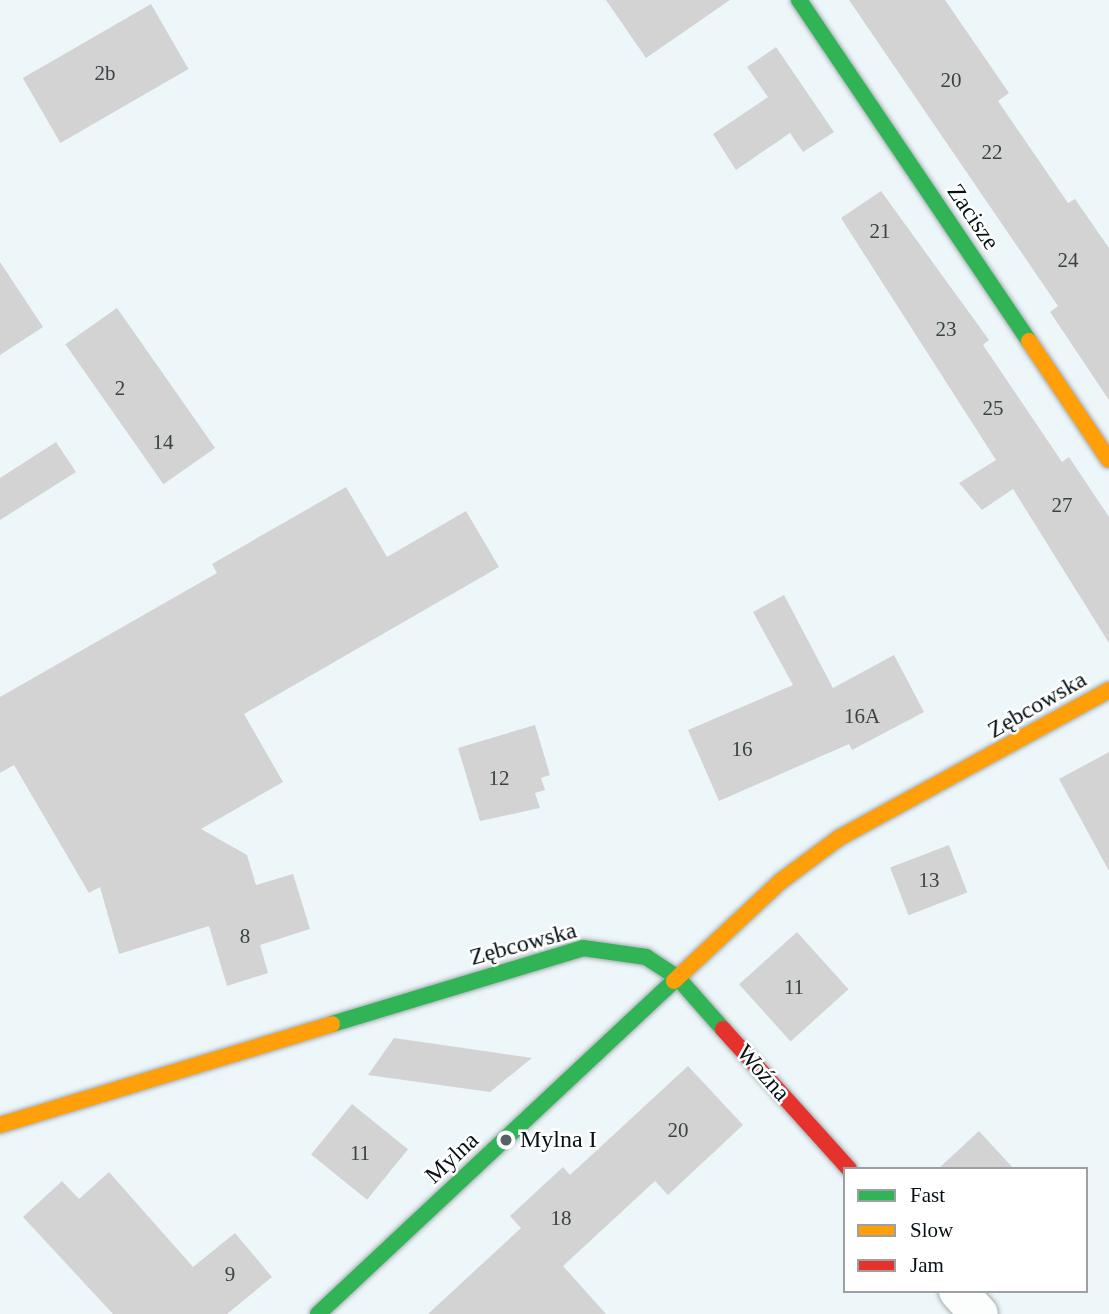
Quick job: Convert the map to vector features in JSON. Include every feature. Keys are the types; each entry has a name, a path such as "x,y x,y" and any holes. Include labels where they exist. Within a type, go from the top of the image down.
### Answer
{"street":[{"name":"Zacisze","path":"799,0 1109,460"},
{"name":"Zębcowska","path":"0,1125 583,948 646,957 677,976 839,838 1109,690"},
{"name":"Woźna","path":"677,976 847,1167"},
{"name":"Mylna","path":"318,1314 677,976"},
{"path":"960,1293 979,1314"}],"building":[{"path":"606,0 730,0 646,58"},
{"path":"849,0 945,0 1009,93 998,101 1068,203 1075,199 1109,248 1109,400 1050,312 1058,306"},
{"path":"151,4 188,69 60,143 23,78"},
{"path":"776,47 834,132 803,152 790,133 736,170 713,134 768,97 747,67"},
{"path":"881,191 989,340 983,345 1062,462 1069,457 1109,517 1109,643 1013,489 982,510 959,483 996,460 841,218"},
{"path":"0,262 43,327 0,355"},
{"path":"117,308 215,448 163,484 65,344"},
{"path":"56,442 76,472 0,520 0,478"},
{"path":"346,487 387,557 466,511 499,567 244,714 283,782 201,829 247,855 256,885 293,874 310,929 260,945 268,973 227,986 209,926 119,954 100,887 89,893 14,765 0,773 0,697 217,573 212,564"},
{"path":"784,595 833,688 894,655 924,712 852,750 849,744 719,801 688,730 793,685 753,612"},
{"path":"535,725 550,775 541,778 545,790 535,793 540,808 480,821 458,748"},
{"path":"1109,752 1109,871 1059,779"},
{"path":"949,845 967,893 908,915 890,868"},
{"path":"797,932 849,989 791,1041 739,984"},
{"path":"394,1038 532,1058 490,1092 368,1075"},
{"path":"688,1066 743,1125 668,1195 655,1181 563,1266 606,1314 428,1314 521,1228 510,1216 563,1167 570,1175"},
{"path":"352,1104 408,1149 367,1200 311,1155"},
{"path":"979,1131 1012,1167 940,1167"},
{"path":"109,1172 193,1267 235,1233 272,1277 227,1314 113,1314 23,1217 62,1181 79,1199"}],"traffic: fast":[{"path":"799,0 1029,341"},
{"path":"332,1024 583,948 646,957 677,977 723,1029"},
{"path":"318,1314 674,981"}],"traffic: slow":[{"path":"1029,341 1109,460"},
{"path":"674,981 781,881 839,838 1109,690"},
{"path":"0,1125 332,1024"}],"traffic: jam":[{"path":"723,1029 847,1167"}],"place":[{"name":"Mylna I","path":"506,1140"}]}
